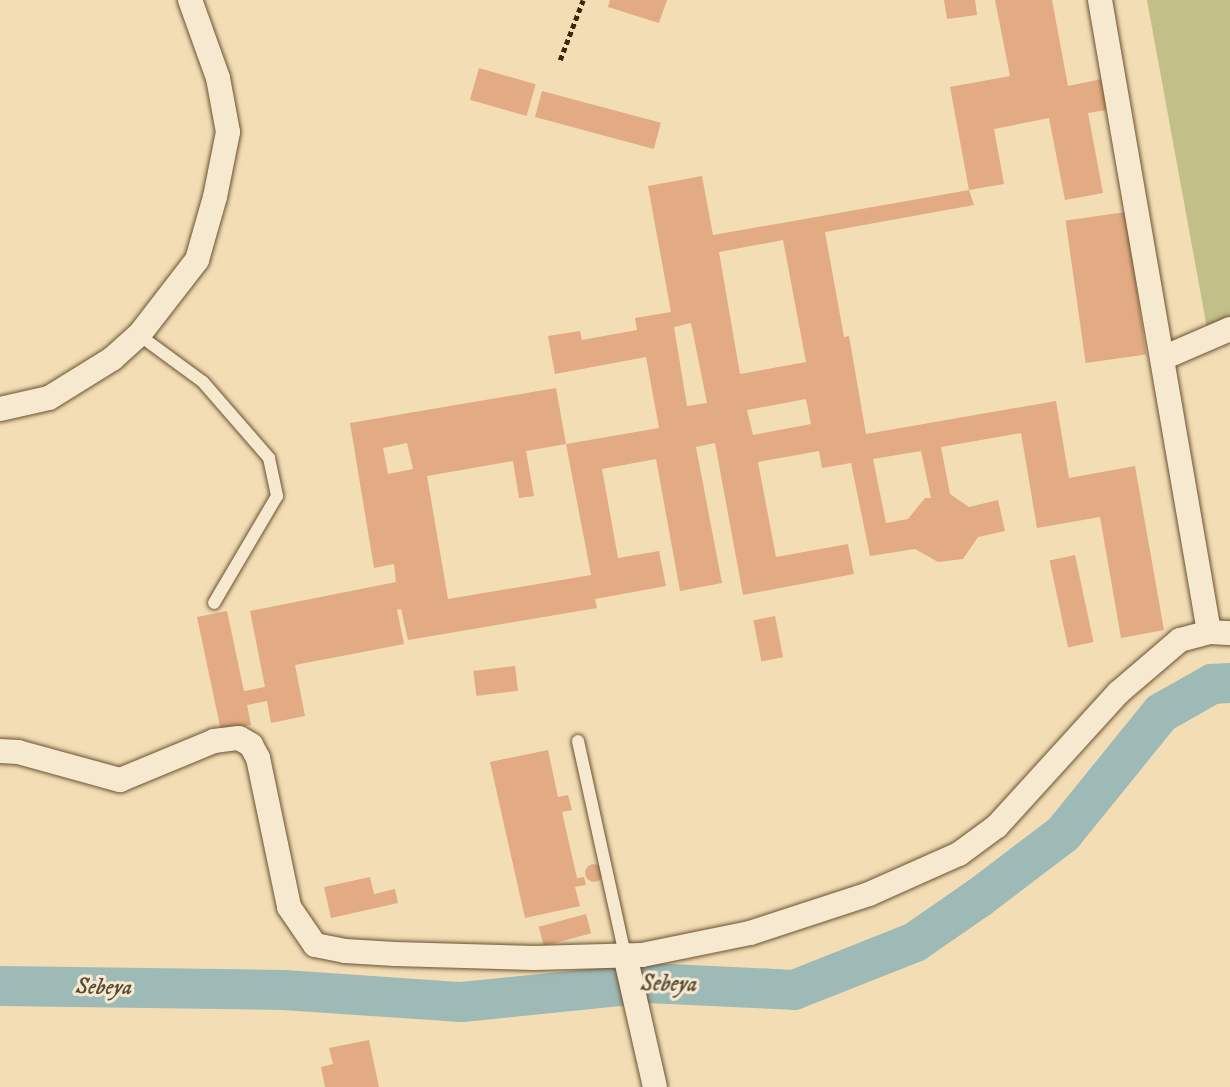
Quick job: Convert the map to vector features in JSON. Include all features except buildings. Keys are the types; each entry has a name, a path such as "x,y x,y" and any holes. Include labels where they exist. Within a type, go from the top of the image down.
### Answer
{"street":[{"path":"0,409 49,398 112,359 139,335 197,260 215,197 228,132 218,78 190,0"},
{"path":"654,1087 630,976 642,955 750,933 869,894 959,854 997,825 1118,693 1180,640 1219,632 1163,358 1100,0"},
{"path":"1163,358 1230,329"},
{"path":"0,751 18,752 120,780 214,741 239,738 251,745 258,758 289,907 315,945 345,951 395,954 534,958 630,976"}],"lane":[{"path":"139,335 203,382 269,458 277,496 214,603"},
{"path":"578,741 630,976"}],"path":[{"path":"560,60 583,0"}],"shaded area":[{"path":"1147,0 1230,0 1230,318 1207,328"}],"waterway":[{"name":"Sebeya","path":"0,986 284,990 462,1002 648,983 794,990 915,942 980,897 1063,834 1161,713 1212,684 1230,683"}]}
